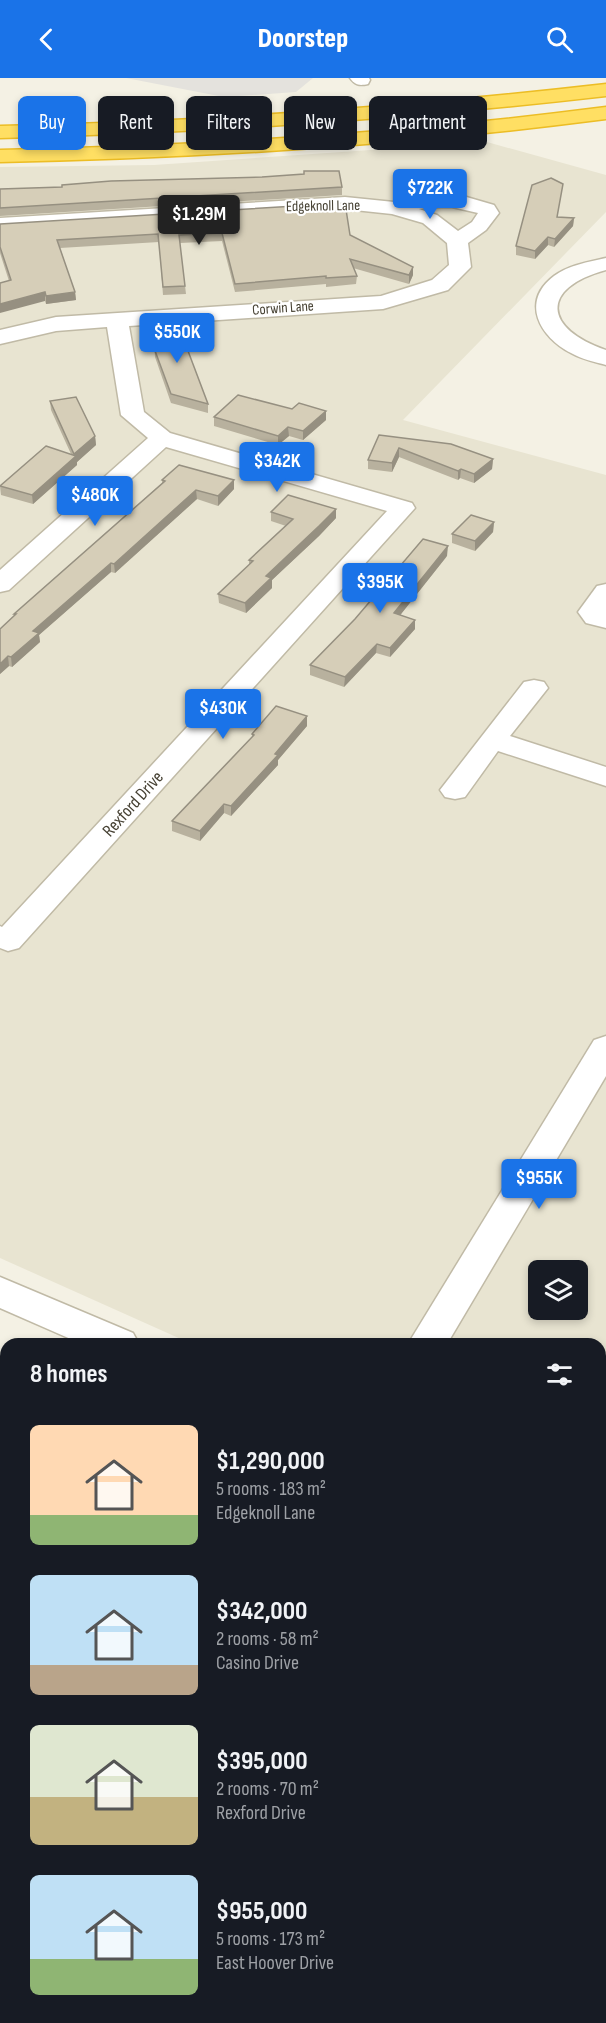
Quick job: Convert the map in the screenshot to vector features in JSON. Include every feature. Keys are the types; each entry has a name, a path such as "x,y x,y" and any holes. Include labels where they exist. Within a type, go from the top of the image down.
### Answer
{"highway":[{"path":"0,132 248,123 342,117 606,90"},
{"path":"0,156 254,146 390,136 606,113"}],"street":[{"path":"394,208 436,199 464,201 487,209 489,213 485,220 457,241"},
{"name":"Edgeknoll Lane","path":"0,224 345,203 394,208 430,219 457,241"},
{"name":"Corwin Lane","path":"0,337 56,324 383,302 440,285 460,267 457,241"},
{"path":"606,264 588,266 562,280 550,291 546,306 548,324 562,340 590,354 606,358"},
{"path":"0,584 162,438 133,415 117,319"},
{"name":"Rexford Drive","path":"4,939 403,508 162,438"},
{"path":"606,592 591,612 606,620"},
{"path":"455,790 534,688"},
{"path":"492,740 606,777"},
{"path":"431,1338 606,1048"},
{"path":"0,1292 106,1338"}],"shaded area":[{"path":"126,78 313,78 296,92 219,96"},
{"path":"487,142 606,175 606,212 403,420 606,475 606,1338 179,1338 0,1258 0,167 154,165 371,150 487,150"}],"building":[{"path":"304,171 339,171 342,187 0,208 0,189 62,187 62,185 111,181 262,177 304,174"},
{"path":"551,178 563,184 557,217 574,218 555,239 548,237 535,251 516,246 532,185"},
{"path":"345,203 350,235 413,267 409,275 350,259 357,276 326,278 326,276 235,284 222,233 179,235 185,286 163,287 158,234 57,240 75,292 46,296 45,292 0,304 0,283 11,280 0,247 0,224"},
{"path":"179,327 208,404 171,394 154,348 153,328"},
{"path":"238,395 292,409 299,403 326,411 303,431 288,427 278,436 214,417"},
{"path":"76,397 95,436 74,454 50,401"},
{"path":"379,435 451,444 493,459 474,474 461,469 458,471 399,448 392,463 368,460"},
{"path":"46,446 76,456 32,495 0,486"},
{"path":"179,465 234,480 218,496 196,490 114,564 111,563 33,631 39,633 0,664 0,629 16,614 14,614 165,481 162,480"},
{"path":"288,495 336,509 266,576 271,578 245,603 218,594 253,561 249,560 293,519 271,512"},
{"path":"471,515 494,522 475,541 452,534"},
{"path":"423,539 448,546 394,613 415,620 390,648 377,644 345,677 310,665 355,619"},
{"path":"276,706 307,716 275,754 278,755 231,806 224,804 200,831 172,821 254,735 252,734"}]}
